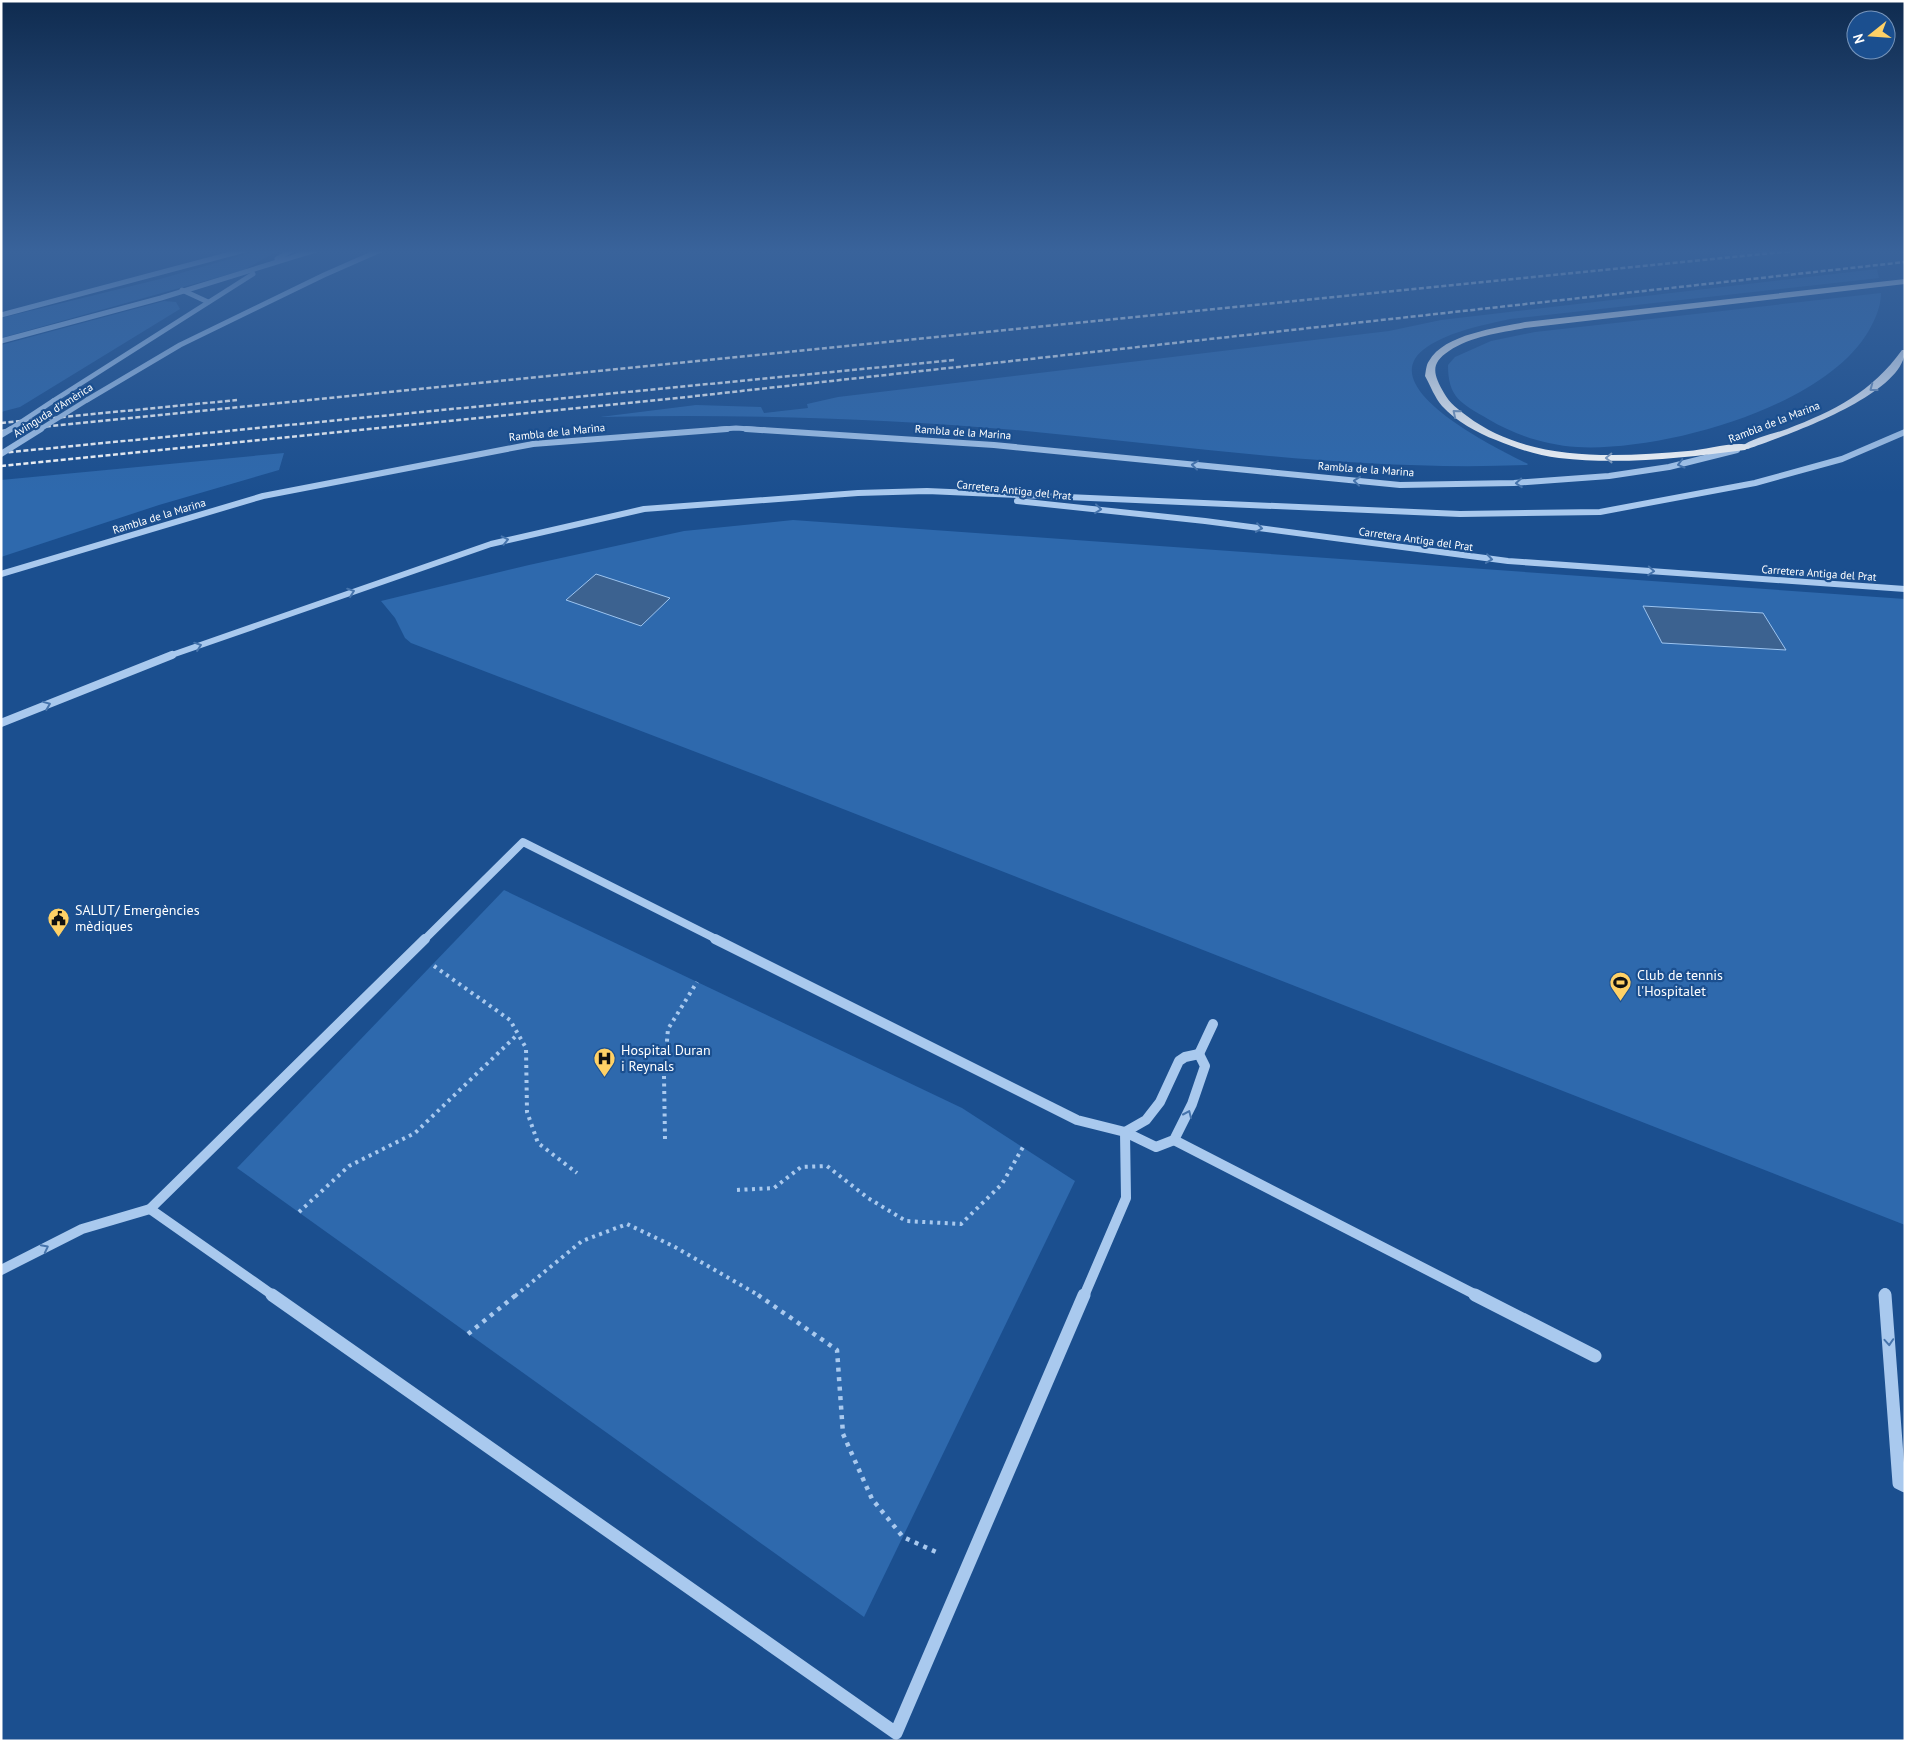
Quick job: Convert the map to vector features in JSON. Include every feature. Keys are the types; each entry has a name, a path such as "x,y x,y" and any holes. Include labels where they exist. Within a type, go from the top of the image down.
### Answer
{"highway":[{"path":"1504,330 1465,340 1445,350 1433,361 1430,376 1445,404 1471,424 1521,446 1557,455 1604,458 1689,454 1744,448"}],"main road":[{"name":"Rambla de la Marina","path":"1744,448 1804,425 1856,400 1884,380 1905,352"}],"street":[{"path":"1,341 43,330"},
{"name":"Avinguda d'Amèrica","path":"1,435 164,330"},
{"name":"Avinguda d'Amèrica","path":"1,454 180,345 210,330"},
{"name":"Rambla de la Marina","path":"1,574 263,496 533,444 736,428 994,445 1400,485 1514,483 1609,476 1669,467 1744,448"},
{"path":"1,723 184,650 491,544 644,509 838,494 927,491 1450,514 1600,512 1756,483 1842,459 1905,432"},
{"name":"Carretera Antiga del Prat","path":"927,491 1205,521 1508,561 1905,588"},
{"path":"1,1270 82,1229 150,1209 523,842 1077,1120 1125,1132 1156,1147 1174,1140 1196,1095 1205,1066 1199,1054"},
{"path":"1199,1054 1213,1024"},
{"path":"1125,1132 1146,1120 1160,1102 1179,1061 1185,1057 1199,1054"},
{"path":"150,1209 896,1733 1126,1198 1125,1132"},
{"path":"1174,1140 1596,1356"},
{"path":"1885,1293 1899,1484 1905,1486"}],"path":[{"path":"432,964 510,1020 526,1048 526,1112 538,1143 578,1172"},
{"path":"665,1139 664,1076 668,1029 698,982"},
{"path":"299,1212 349,1166 415,1133 518,1034"},
{"path":"737,1190 774,1188 801,1167 827,1166 868,1198 906,1221 961,1224 1002,1184 1023,1147"},
{"path":"468,1334 582,1241 626,1224 673,1246 753,1291 837,1350 843,1434 872,1499 903,1537 936,1552"}],"shaded area":[{"path":"1,330 29,330 1,338"},
{"path":"55,330 145,330 20,407 1,412 1,345"},
{"path":"1465,330 1436,341 1427,347 1413,363 1414,380 1426,398 1445,416 1493,446 1528,464 1398,465 1335,461 1015,430 911,422 704,416 600,417 696,405 761,407 764,413 808,408 807,404 838,397 1389,331"},
{"path":"1550,330 1869,330 1846,359 1815,383 1778,403 1737,420 1694,433 1652,442 1612,447 1577,447 1553,444 1531,438 1498,425 1463,404 1458,398 1450,385 1448,365 1455,357 1491,341"},
{"path":"284,453 279,470 159,505 1,557 1,480"},
{"name":"Club de tennis l'Hospitalet","path":"793,520 1905,599 1905,1225 769,780 411,643 405,638 395,618 381,601 529,565 684,531"},
{"path":"596,574 670,598 641,626 566,600"},
{"path":"1643,606 1763,613 1786,650 1662,643"},
{"path":"504,890 962,1108 1075,1181 864,1617 237,1168"}],"railway":[{"path":"1,431 1004,330"},
{"path":"1,466 687,397 1289,330"},
{"path":"1,453 955,360"},
{"path":"1,423 237,400"}],"place":[{"name":"SALUT/ Emergències mèdiques","path":"59,937"},
{"name":"Club de tennis l'Hospitalet","path":"1621,1002"},
{"name":"Hospital Duran i Reynals","path":"605,1077"}]}
